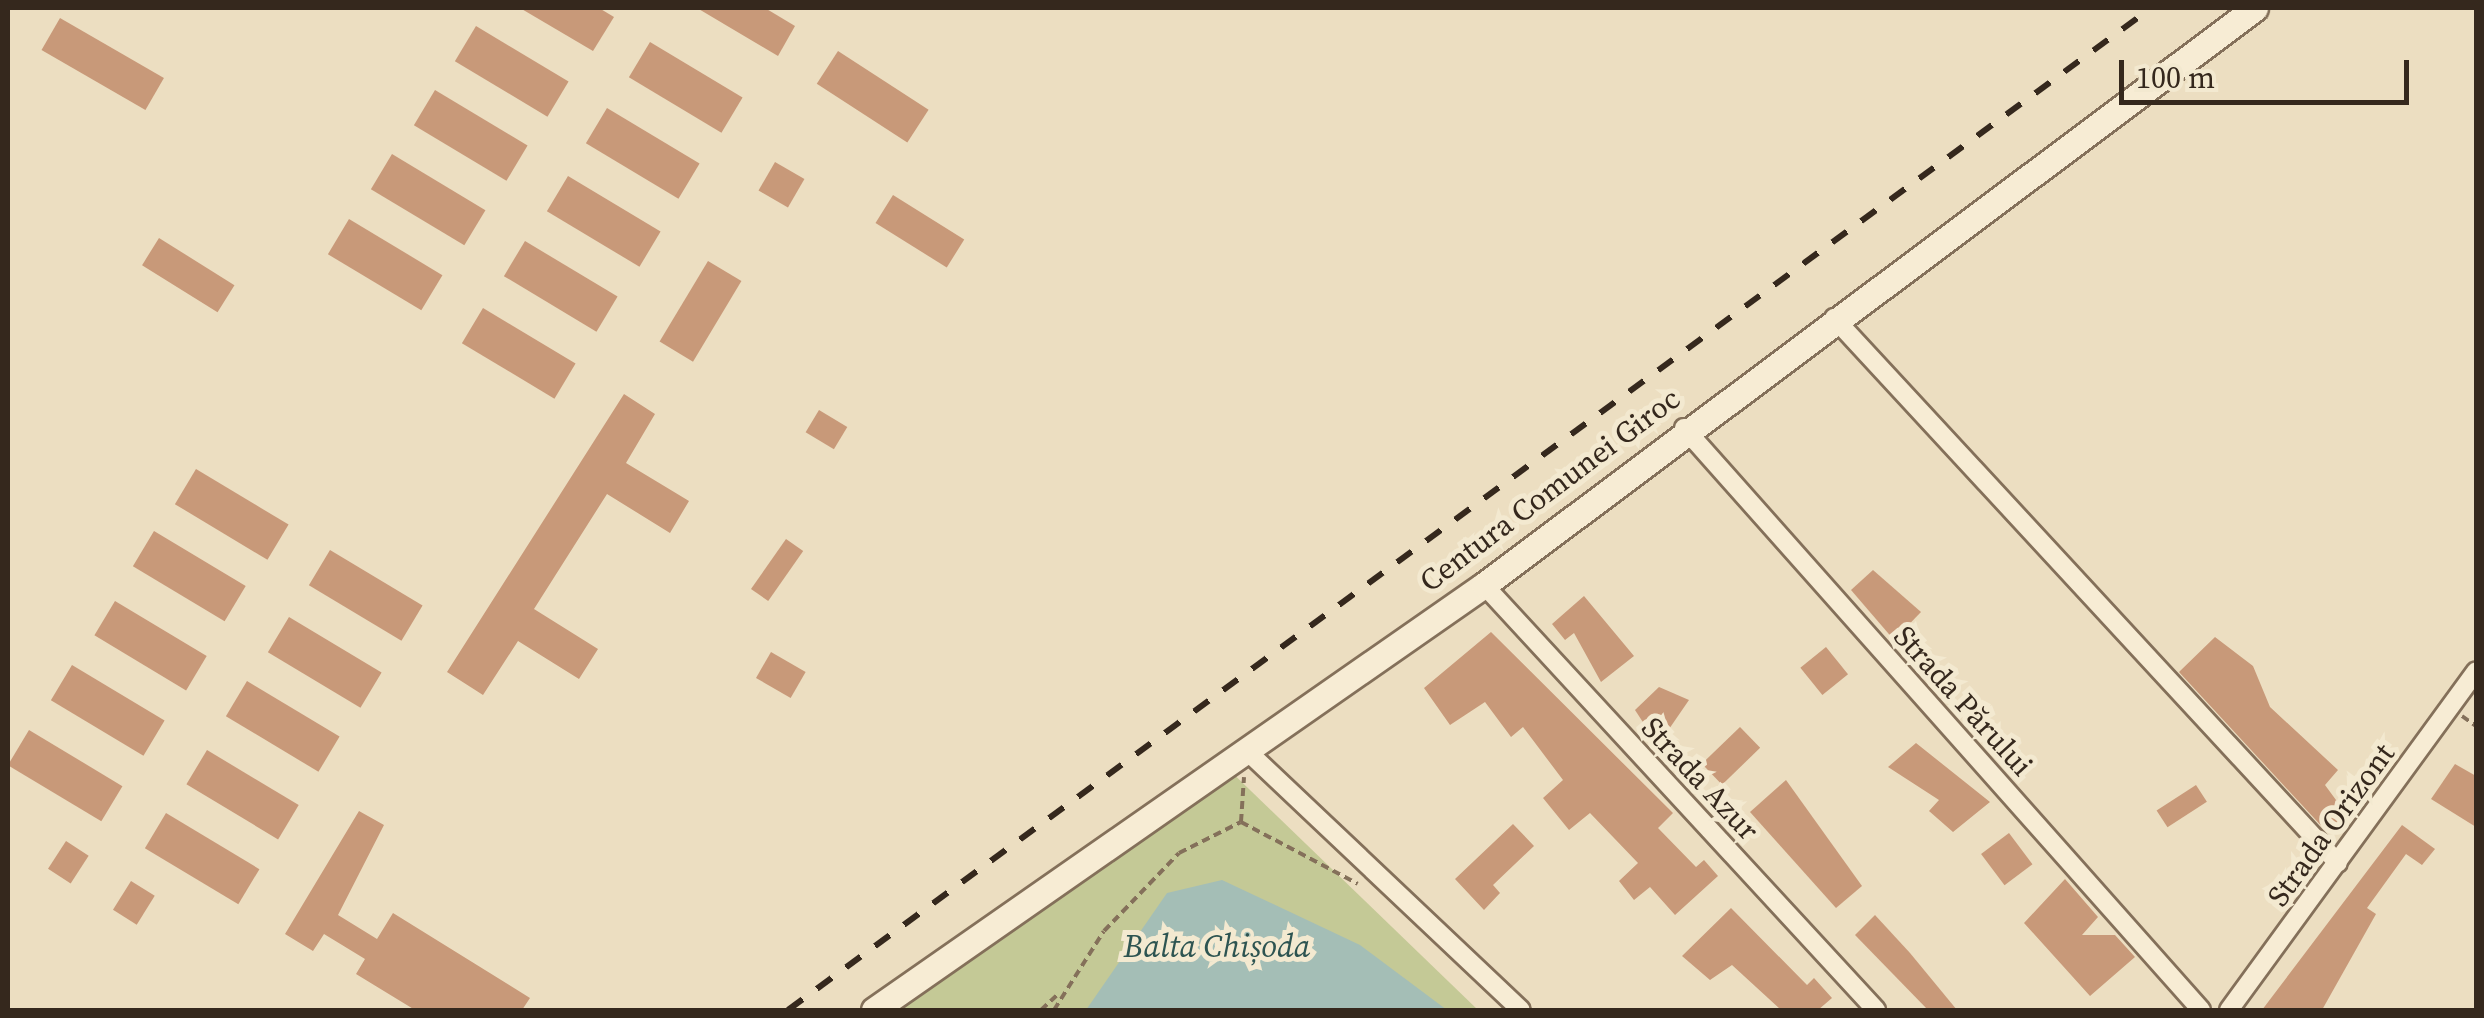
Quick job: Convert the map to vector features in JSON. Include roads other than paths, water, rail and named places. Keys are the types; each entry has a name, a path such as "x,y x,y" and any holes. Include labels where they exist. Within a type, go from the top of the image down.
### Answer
{"main road":[{"name":"Centura Comunei Giroc","path":"874,1010 1484,585 1684,428 2255,8"}],"street":[{"path":"1834,318 2338,863"},
{"name":"Strada Părului","path":"1684,428 2201,1010"},
{"name":"Strada Azur","path":"1484,585 1876,1010"},
{"name":"Strada Orizont","path":"2229,1010 2476,671"},
{"path":"1246,750 1521,1010"}],"water":[{"name":"Balta Chișoda","path":"1222,880 1360,945 1447,1010 1086,1010 1167,893"}],"railway":[{"path":"788,1010 2151,8"}]}
